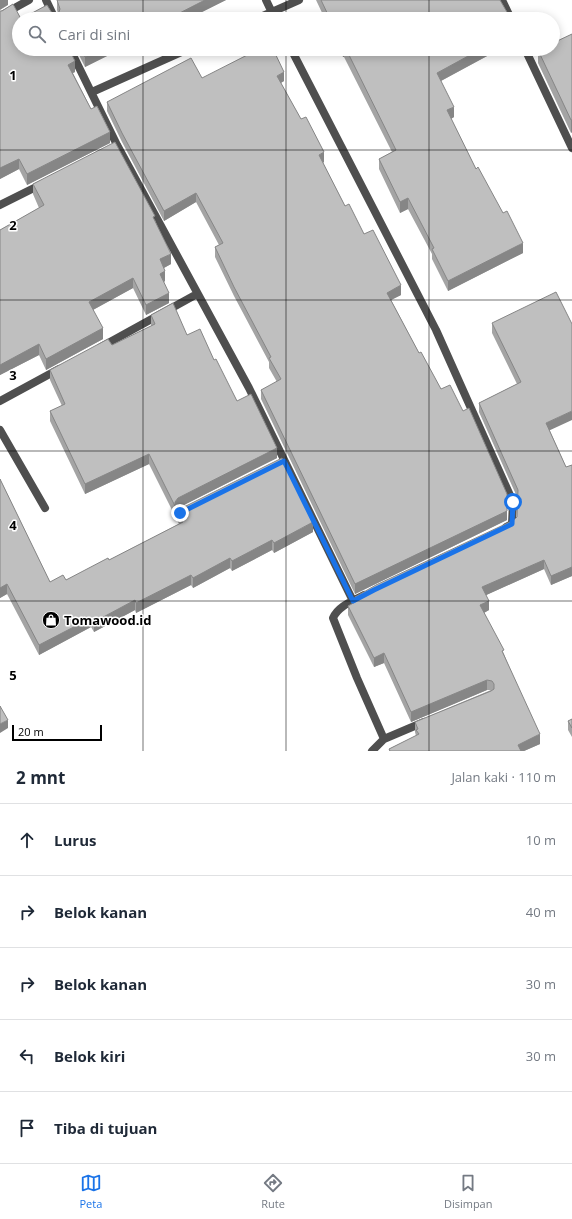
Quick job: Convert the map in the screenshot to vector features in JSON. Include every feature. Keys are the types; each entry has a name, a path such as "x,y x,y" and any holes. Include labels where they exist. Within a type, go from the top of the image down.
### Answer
{"street":[{"path":"0,16 29,0"},
{"path":"46,0 52,12"},
{"path":"266,0 272,12"},
{"path":"280,12 299,0"},
{"path":"502,0 508,12"},
{"path":"74,56 92,92 114,147 248,388 280,462 353,601"},
{"path":"92,92 172,56"},
{"path":"295,56 436,330 513,502 512,524 498,530"},
{"path":"528,56 572,148"},
{"path":"0,205 48,180"},
{"path":"94,350 197,294"},
{"path":"0,402 67,365"},
{"path":"0,430 46,508"},
{"path":"374,590 338,609 333,618 384,739"},
{"path":"372,751 384,739 434,718"}],"building":[{"path":"57,0 205,0 182,12 59,12 60,9"},
{"path":"321,0 500,0 507,12 327,12"},
{"path":"13,4 17,12 12,12 12,56 72,56 75,61 68,65 91,109 97,106 110,132 27,174 19,159 0,168 0,11"},
{"path":"47,5 51,12 34,12"},
{"path":"572,34 572,120 541,56 560,56 560,40"},
{"path":"245,56 276,56 284,72 277,76 301,119 306,117 324,152 319,155 345,206 349,204 364,234 373,230 401,285 387,293 419,353 421,352 441,389 450,385 463,411 469,408 507,494 507,511 355,584 261,390 281,379 269,358 271,357 234,287 215,247 223,243 196,193 164,211 107,102 191,58 202,78"},
{"path":"349,56 468,56 437,73 454,107 447,110 476,169 478,167 503,213 507,211 523,243 448,281 432,249 434,248 408,198 400,202 379,159 396,150"},
{"path":"115,142 155,216 153,217 171,254 160,259 165,271 160,274 169,293 146,305 133,278 89,302 103,328 46,359 39,344 0,365 0,230 44,205 33,184"},
{"path":"556,292 572,324 572,411 546,423 566,467 572,465 572,567 551,576 544,560 482,587 489,601 480,605 504,650 502,651 540,734 518,745 521,751 390,751 389,749 419,734 416,730 418,729 415,722 491,691 494,689 494,684 492,681 487,680 411,712 384,653 374,658 348,606 357,601 355,597 376,585 514,520 517,517 518,490 479,403 521,382 492,323"},
{"path":"173,303 187,335 200,329 214,360 216,359 237,401 251,394 277,448 178,498 175,502 175,506 149,454 85,484 50,411 65,404 50,370 108,339 112,345 155,324 151,315"},
{"path":"282,458 313,522 274,543 272,540 232,561 230,558 193,578 191,575 136,603 135,600 94,622 91,618 39,645 7,584 0,588 0,479 50,582 63,575 66,580 183,522 175,506 182,508"},
{"path":"0,706 8,720 0,724"},
{"path":"572,719 572,728 568,721"}],"place":[{"name":"Tomawood.id","path":"51,620"}],"route":[{"path":"180,513 284,461 353,601 512,524 513,502"}]}
